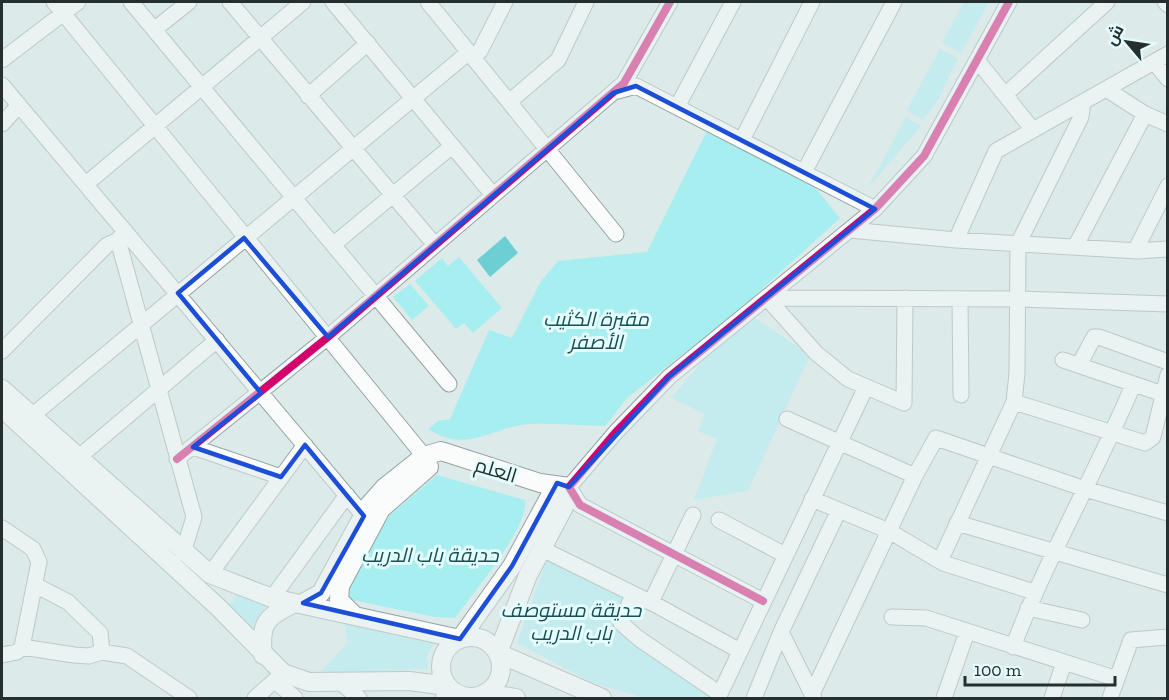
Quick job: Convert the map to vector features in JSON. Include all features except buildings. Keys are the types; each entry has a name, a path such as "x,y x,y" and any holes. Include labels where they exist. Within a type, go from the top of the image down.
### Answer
{"main road":[{"path":"2,389 183,553 210,574 272,598 460,639 486,640 498,653 602,699"},
{"path":"2,408 219,609 263,655 279,677 309,682 409,681 465,697 516,699"},
{"name":"العلم","path":"429,462 441,451 540,483 569,487"},
{"name":"العلم","path":"429,462 557,502"},
{"path":"263,655 261,639 264,625 275,612 321,593 369,505 386,487 429,462"},
{"path":"353,614 339,600 340,586 381,509 429,462"},
{"path":"446,692 442,678 442,659 452,643 460,639 569,487"},
{"path":"484,696 493,688 501,671 498,653 528,575 542,549 557,502"}],"street":[{"path":"2,60 59,7 78,2"},
{"path":"131,2 295,196 449,384"},
{"path":"155,29 189,2"},
{"path":"230,2 435,245"},
{"path":"86,184 303,2"},
{"path":"333,2 493,195"},
{"path":"33,415 414,98 471,55 480,51 505,2"},
{"path":"509,102 558,60 586,2"},
{"path":"177,459 328,337 624,83 636,66 670,2"},
{"path":"677,107 733,2"},
{"path":"742,140 812,2"},
{"path":"804,172 894,2"},
{"path":"763,601 580,504 569,487 615,433 669,377 875,209 924,156 1009,2"},
{"path":"1005,95 1107,2"},
{"path":"433,4 471,55 616,234"},
{"path":"59,7 156,125 244,238 429,462"},
{"path":"308,96 368,44"},
{"path":"956,240 996,152 1167,54"},
{"path":"977,60 1033,130"},
{"path":"1154,62 1167,79"},
{"path":"2,85 86,184 122,236 178,293 364,516"},
{"path":"613,93 636,86 875,209"},
{"path":"1106,89 1145,114 1167,124"},
{"path":"940,561 1014,402 1018,244 1081,117 1083,102"},
{"path":"2,124 19,105"},
{"path":"1075,248 1145,114"},
{"path":"334,244 452,146"},
{"path":"1135,251 1167,186"},
{"path":"850,230 1075,248 1135,251 1167,249"},
{"path":"122,236 177,459 194,517 183,553"},
{"path":"2,351 107,245 122,236"},
{"path":"767,298 960,298 1167,304"},
{"path":"767,298 816,353 848,379 904,403 905,298"},
{"path":"960,298 961,395"},
{"path":"1079,365 1089,342 1094,337 1167,362"},
{"path":"79,457 217,340"},
{"path":"1063,360 1163,394"},
{"path":"1014,402 1145,443 1160,439 1163,394 1167,375"},
{"path":"1013,647 1034,592 1113,433 1133,385"},
{"path":"633,594 621,623 638,638 719,696 866,387"},
{"path":"787,420 915,476"},
{"path":"813,696 915,476 936,438 1085,489 1167,513"},
{"path":"210,574 305,445"},
{"path":"193,447 281,477"},
{"path":"272,598 346,495"},
{"path":"812,499 838,512 889,531 940,561 1034,592"},
{"path":"754,699 781,632 838,512"},
{"path":"651,602 693,515"},
{"path":"719,520 785,555"},
{"path":"957,523 1167,585"},
{"path":"2,528 33,549 39,562 22,646 17,652 2,655"},
{"path":"542,549 651,602 740,651"},
{"path":"35,585 68,602 100,633 102,652"},
{"path":"1028,608 1082,620"},
{"path":"892,616 926,618 1117,679"},
{"path":"781,632 813,696"},
{"path":"944,699 967,632"},
{"path":"1110,699 1131,640 1167,637"},
{"path":"22,646 89,656 102,652 127,656 189,699"},
{"path":"1052,699 1064,663"},
{"path":"255,699 279,677 295,699"},
{"path":"339,681 359,699"}],"highlighted area":[{"path":"636,86 875,209 669,377 569,487 557,483 512,566 460,639 303,603 321,593 364,516 305,445 281,477 193,447 261,393 178,293 244,238 328,337 613,93"}],"green space":[{"path":"964,2 989,2 961,53 942,43"},
{"path":"940,49 958,58 939,98 923,120 907,110"},
{"path":"906,117 921,126 868,188"},
{"name":"مقبرة الكثيب الأصفر","path":"708,129 813,185 840,218 738,311 627,398 605,426 531,424 468,439 442,436 428,429 438,421 450,419 489,330 512,338 541,281 558,261 647,252"},
{"path":"459,257 502,308 473,333 464,323 456,329 415,281 442,258 448,266"},
{"path":"410,284 429,306 412,320 393,297"},
{"path":"755,318 810,355 748,491 694,500 717,439 698,431 705,414 671,398 705,358"},
{"name":"حديقة باب الدريب","path":"437,475 525,500 524,512 518,527 486,577 455,618 435,617 347,599 344,591 377,532 390,515"},
{"name":"حديقة مستوصف باب الدريب","path":"547,559 625,597 616,625 711,698 644,698 591,682 517,643"},
{"path":"238,591 267,605 252,627 230,605"},
{"path":"344,623 435,642 427,656 428,669 318,674 348,643"}],"shaded area":[{"path":"505,236 518,253 490,277 477,260"}],"cycle path":[{"path":"177,459 328,337 624,83 670,2"},
{"path":"763,601 580,505 569,487 615,433 669,377 875,209 924,156 1009,2"}]}
